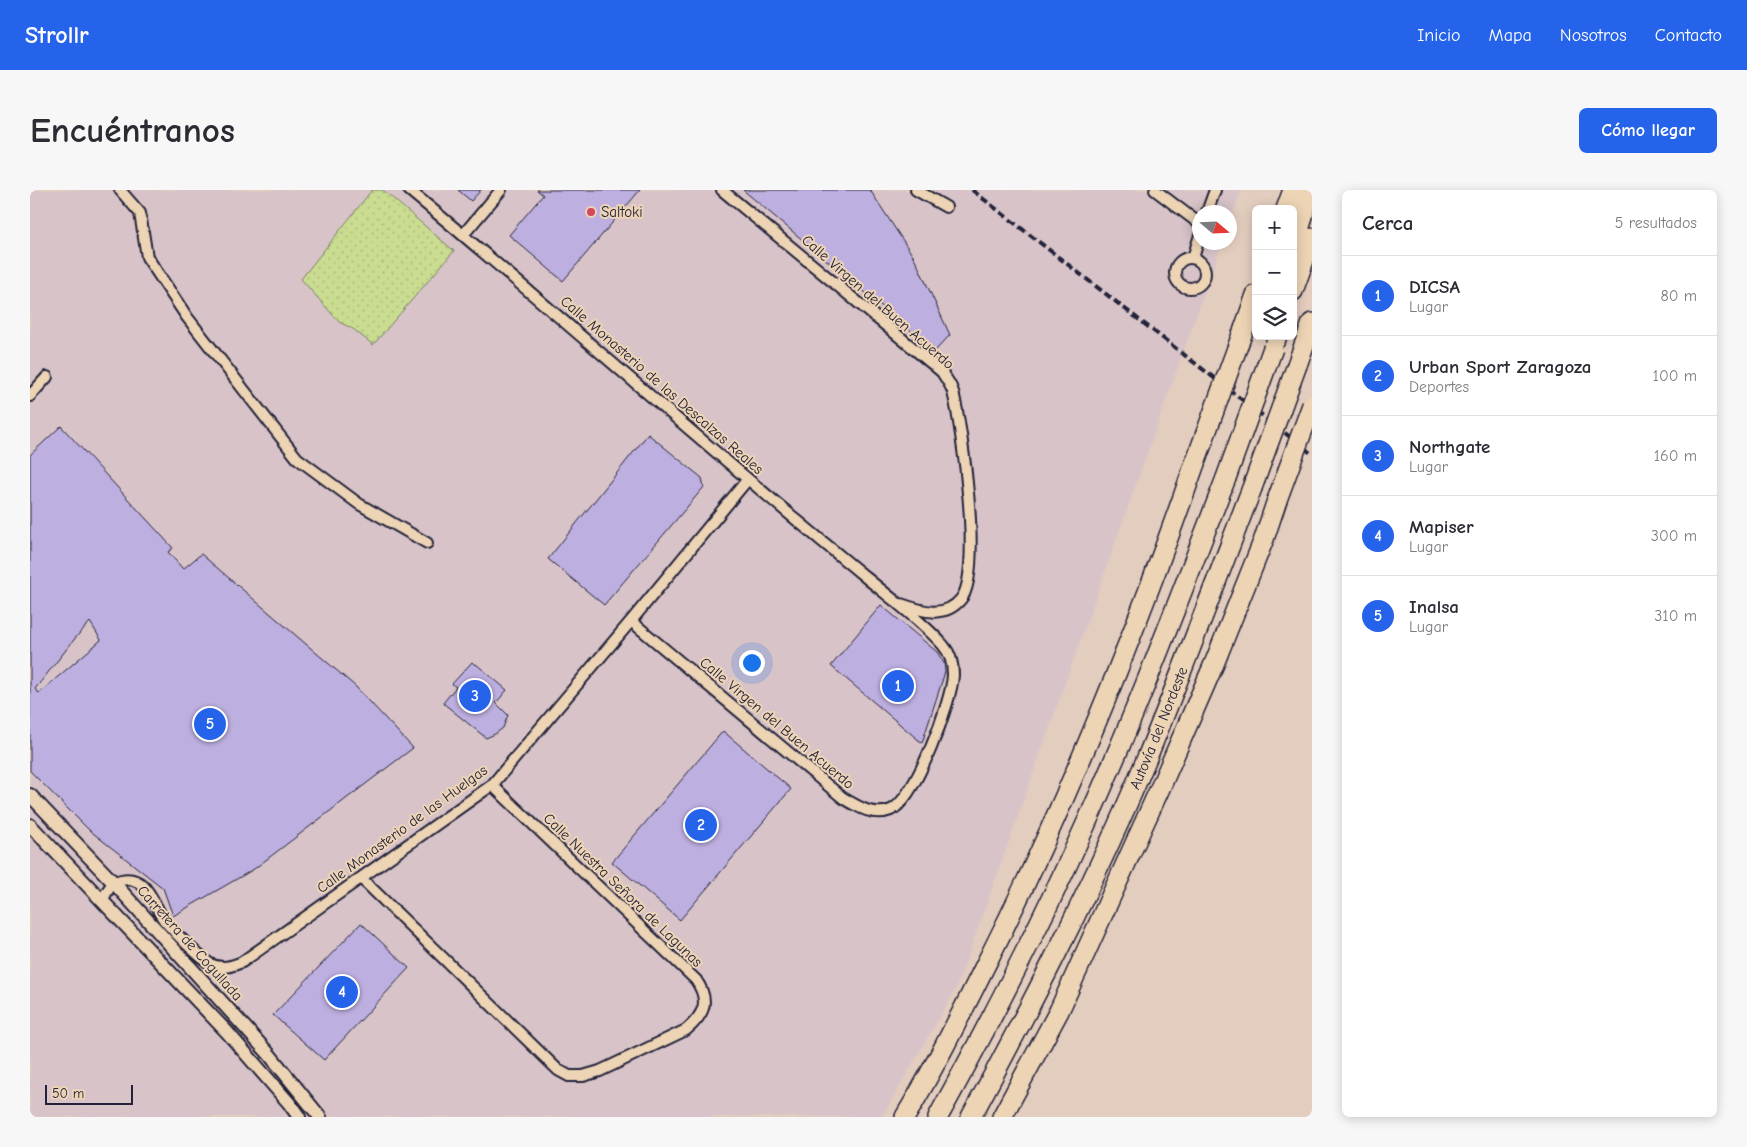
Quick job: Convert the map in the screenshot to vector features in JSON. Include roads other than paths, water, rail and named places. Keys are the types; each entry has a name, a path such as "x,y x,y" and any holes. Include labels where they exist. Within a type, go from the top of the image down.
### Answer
{"highway":[{"path":"1287,205 1293,190"},
{"path":"1294,250 1310,190"},
{"path":"1297,280 1312,238"},
{"path":"906,1115 934,1068 1009,919 1068,792 1115,680 1157,572 1252,306"},
{"name":"Autovía del Nordeste","path":"971,1117 1023,1020 1083,899 1138,778 1252,488 1312,323"},
{"name":"Autovía del Nordeste","path":"938,1117 999,1006 1086,824 1155,663 1226,478 1276,340"},
{"path":"1002,1117 1059,1012 1157,795 1214,664 1264,539 1312,406"}],"street":[{"path":"120,190 140,213 147,257 187,317 297,458 359,504 427,543"},
{"name":"Calle Monasterio de las Descalzas Reales","path":"409,190 748,480 896,602"},
{"path":"463,235 501,190"},
{"name":"Calle Virgen del Buen Acuerdo","path":"722,190 942,372 950,386 964,455 971,552 968,584 961,600 946,610 925,612 896,602"},
{"path":"916,190 946,207"},
{"path":"1155,190 1192,218"},
{"path":"1210,205 1215,190"},
{"path":"1192,258 1195,250"},
{"path":"30,396 47,377"},
{"name":"Calle Monasterio de las Huelgas","path":"114,883 124,879 138,882 148,889 166,921 202,959 210,964 218,968 230,967 242,962 492,785 748,480"},
{"name":"Calle Virgen del Buen Acuerdo","path":"631,621 843,798 870,812 883,812 893,809 902,802 928,756 953,677 949,653 942,644 896,602"},
{"name":"Calle Nuestra Señora de Lagunas","path":"362,878 558,1070 569,1076 583,1076 600,1071 686,1030 696,1021 702,1011 703,991 696,980 492,785"},
{"name":"Carretera de Cogullada","path":"30,795 114,883 270,1054 320,1117"},
{"path":"30,825 233,1039 299,1117"},
{"path":"103,902 107,891 114,883"}],"railway":[{"path":"972,190 1312,454"}],"place":[{"name":"Saltoki","path":"591,212"},
{"name":"DICSA","path":"898,686"},
{"name":"Northgate","path":"475,696"},
{"name":"Inalsa","path":"210,724"},
{"name":"Urban Sport Zaragoza","path":"701,825"},
{"name":"Mapiser","path":"342,992"}]}
